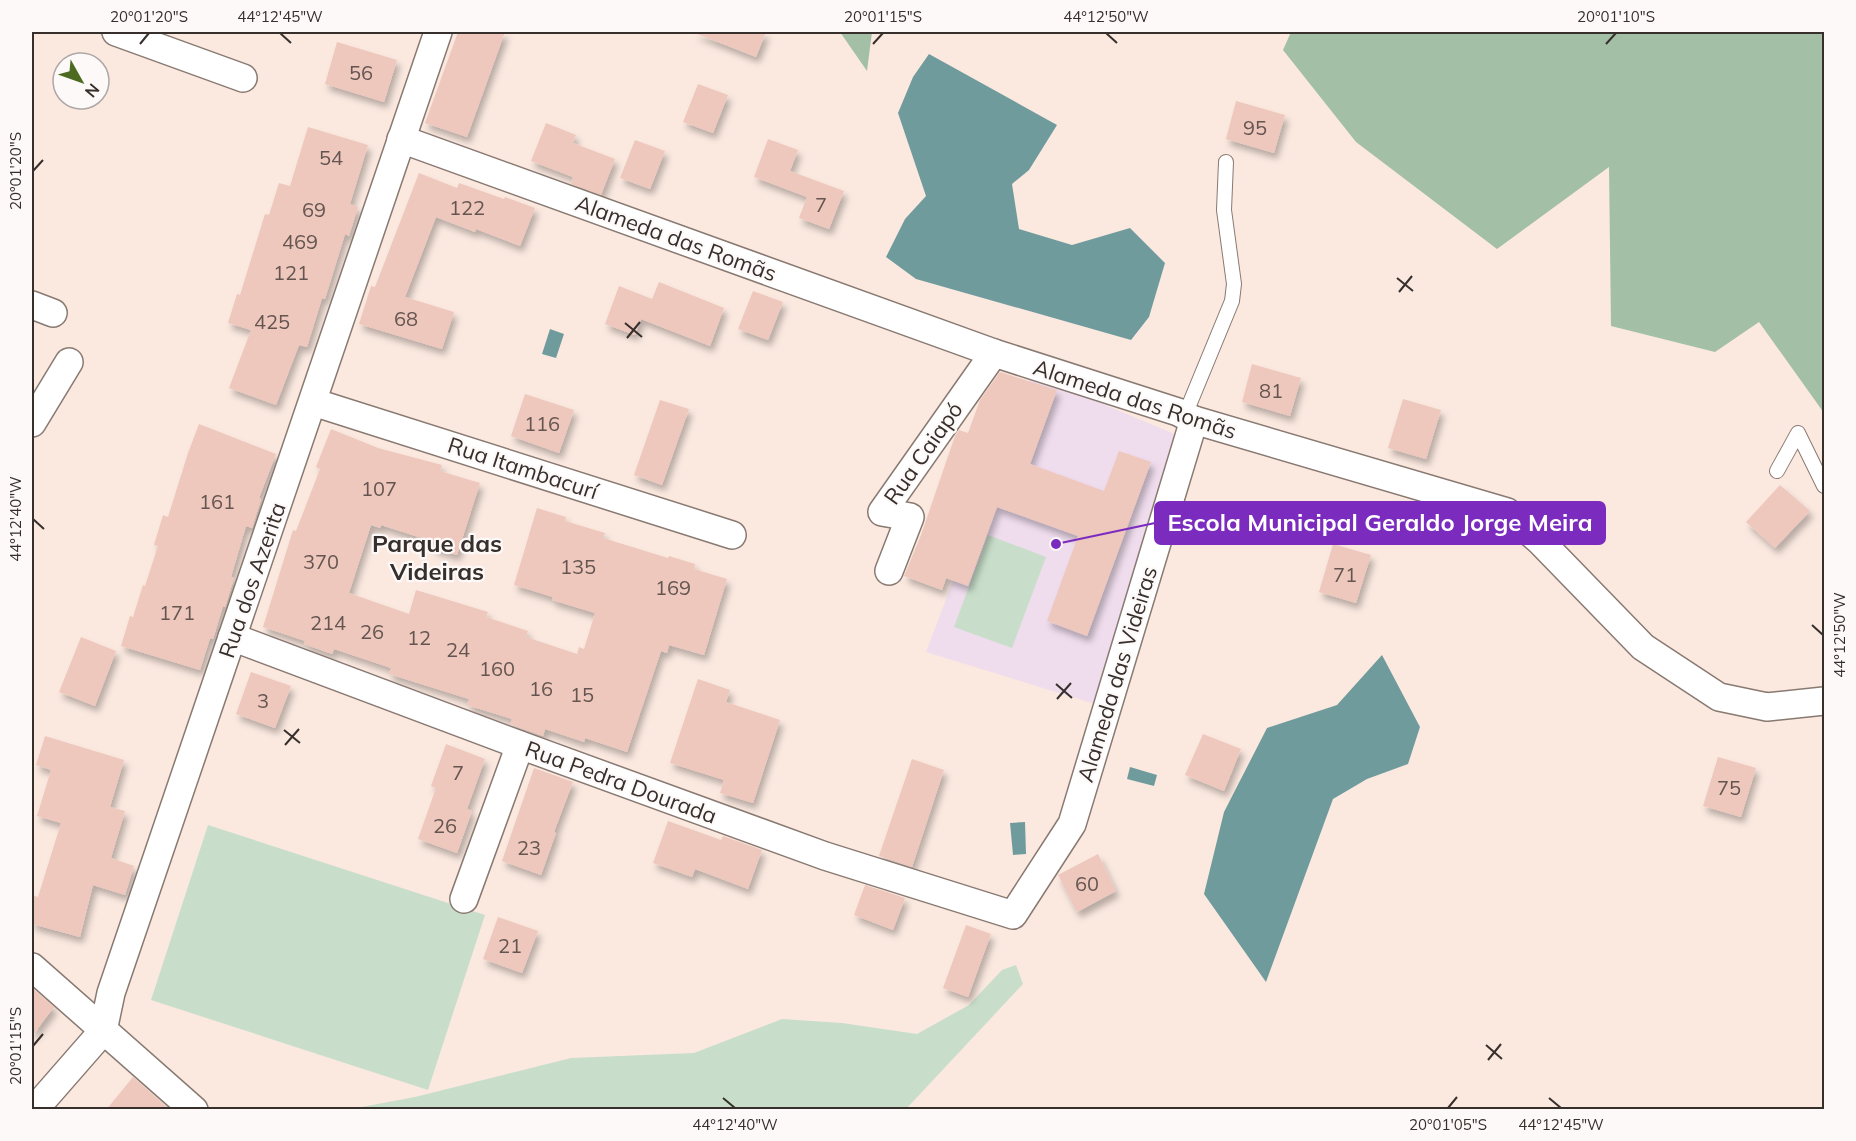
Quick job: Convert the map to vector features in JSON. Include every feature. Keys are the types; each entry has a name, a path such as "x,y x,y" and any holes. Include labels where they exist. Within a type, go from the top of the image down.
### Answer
{"street":[{"path":"116,32 243,78"},
{"name":"Rua dos Azerita","path":"34,1110 103,1031 111,993 438,32"},
{"name":"Alameda das Romãs","path":"401,139 994,353 1189,418 1507,512 1540,541 1643,647 1719,697 1767,707 1824,701"},
{"name":"Rua Caiapó","path":"889,571 910,517 882,512 994,353"},
{"path":"32,423 69,362"},
{"name":"Rua Itambacurí","path":"313,402 732,535"},
{"name":"Alameda das Videiras","path":"1013,915 1072,824 1189,418"},
{"name":"Rua Pedra Dourada","path":"232,637 825,856 1013,915"},
{"path":"464,899 520,745"},
{"path":"32,967 194,1110"}],"lane":[{"path":"1189,418 1232,301 1234,284 1224,210 1226,162"},
{"path":"1777,471 1797,433 1824,486"}],"shaded area":[{"path":"1032,374 1179,436 1095,704 926,652"}],"green space":[{"path":"840,32 872,32 867,71"},
{"path":"1291,32 1824,32 1824,413 1759,322 1715,352 1611,326 1609,167 1497,249 1356,142 1283,50"},
{"path":"988,535 1046,557 1012,648 954,627"},
{"path":"208,825 485,915 428,1090 151,1000"},
{"path":"1016,965 1023,984 906,1109 351,1109 415,1097 571,1058 694,1053 782,1019 842,1023 917,1034 969,1005 1002,970"}],"water":[{"path":"929,54 1057,125 1029,170 1012,184 1019,229 1072,245 1130,228 1165,263 1149,317 1131,340 916,279 886,257 905,219 926,196 898,113 913,77"},
{"path":"550,329 564,334 556,358 542,354"},
{"path":"1382,655 1420,727 1408,764 1367,779 1333,799 1266,982 1204,894 1224,812 1267,728 1337,705"},
{"path":"1130,767 1157,775 1154,786 1127,779"},
{"path":"1025,822 1026,854 1013,855 1010,823"}],"building":[{"path":"458,32 505,32 467,137 425,123"},
{"path":"695,32 766,32 756,57"},
{"path":"337,42 397,60 384,102 325,84"},
{"path":"698,84 728,95 713,133 683,122"},
{"path":"1236,101 1285,115 1274,153 1226,139"},
{"path":"546,123 576,135 573,143 615,159 601,195 571,184 573,177 531,161"},
{"path":"308,127 368,145 350,204 358,207 349,236 345,234 307,347 299,345 276,405 229,388 251,330 228,323 237,294 240,295 265,214 269,215 279,183 290,186"},
{"path":"768,139 798,150 790,171 844,191 829,229 799,218 807,197 754,177"},
{"path":"635,140 665,151 650,189 620,178"},
{"path":"419,173 457,188 459,183 535,208 520,246 436,217 405,297 454,312 442,349 359,324 371,286 375,287"},
{"path":"659,282 724,308 710,346 641,319 635,335 605,324 619,286 652,299"},
{"path":"753,291 783,302 768,340 738,329"},
{"path":"1252,364 1301,378 1290,416 1242,402"},
{"path":"1000,372 1057,390 1030,464 1104,491 1119,451 1151,462 1087,636 1047,621 1078,536 997,507 968,586 946,578 942,590 904,576 921,535 955,436 959,430 968,433 980,400"},
{"path":"525,394 574,410 559,453 511,436"},
{"path":"1403,399 1441,410 1426,459 1388,448"},
{"path":"660,400 689,409 662,485 634,475"},
{"path":"199,424 276,454 259,498 261,499 252,528 246,526 225,607 223,606 213,639 210,638 200,670 121,646 130,616 133,617 158,546 154,545 163,515 168,517"},
{"path":"331,429 378,448 442,465 440,471 480,483 457,555 433,548 434,542 381,525 380,528 371,525 349,593 409,614 416,590 488,612 486,617 528,631 526,637 577,654 579,647 584,649 595,613 514,585 537,508 566,517 565,521 605,533 603,538 695,564 694,569 727,579 704,655 669,645 667,653 661,651 627,752 585,738 584,742 545,729 543,736 510,725 512,719 467,705 469,699 389,674 391,668 334,649 332,654 304,644 305,641 263,627 293,530 296,531 320,469 316,467"},
{"path":"1780,485 1810,511 1775,548 1746,522"},
{"path":"1333,544 1371,555 1356,603 1319,592"},
{"path":"81,637 116,651 95,706 59,692"},
{"path":"251,672 291,686 275,728 236,714"},
{"path":"698,679 730,690 726,702 780,720 753,803 720,793 724,780 670,763"},
{"path":"1203,734 1241,749 1224,791 1185,775"},
{"path":"45,736 124,760 110,807 125,811 111,858 134,866 125,895 93,885 80,937 32,924 32,895 38,897 61,823 37,816 51,770 36,765"},
{"path":"446,744 485,759 467,809 472,811 457,853 418,839 436,788 431,786"},
{"path":"1718,757 1756,768 1741,817 1703,806"},
{"path":"912,759 944,770 912,867 879,856"},
{"path":"534,768 573,782 541,875 502,861"},
{"path":"668,821 721,840 723,836 762,850 748,889 695,869 692,877 653,863"},
{"path":"1098,854 1116,891 1077,912 1058,875"},
{"path":"865,885 905,898 893,930 854,915"},
{"path":"498,917 538,931 522,973 483,959"},
{"path":"966,925 991,934 968,997 943,988"},
{"path":"32,988 54,1007 32,1036"},
{"path":"133,1077 170,1110 106,1110"}],"place":[{"name":"Escola Municipal Geraldo Jorge Meira","path":"1056,544"}],"district":[{"name":"Parque das Videiras","path":"437,557"}]}
